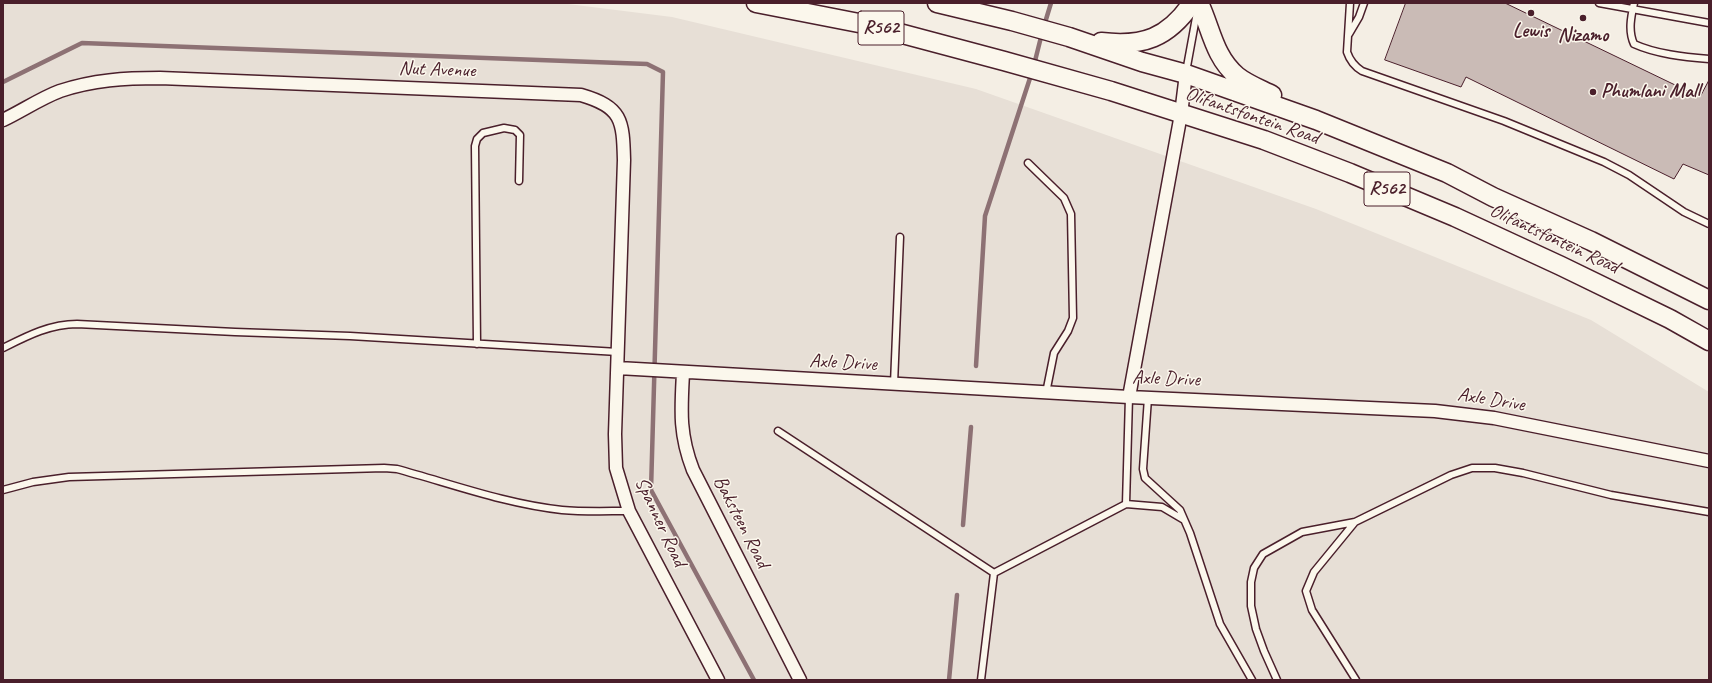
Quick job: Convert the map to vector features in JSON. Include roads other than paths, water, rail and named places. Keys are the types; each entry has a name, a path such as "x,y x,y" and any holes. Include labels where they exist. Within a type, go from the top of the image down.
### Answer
{"main road":[{"name":"Olifantsfontein Road","path":"756,3 869,25 1004,61 1264,140 1350,173 1455,217 1562,266 1670,319 1709,341"},
{"name":"Olifantsfontein Road","path":"937,3 1012,21 1064,36 1142,62 1186,74 1316,120 1447,174 1493,197 1591,241 1709,300"},
{"path":"1064,36 1114,43 1136,43 1152,39 1170,28 1192,3"},
{"path":"1199,3 1207,20 1216,48 1229,69 1238,77 1316,120"}],"street":[{"path":"1129,397 1181,114 1186,74"},
{"name":"Nut Avenue","path":"3,120 60,92 99,81 116,78 160,78 581,95 598,100 609,107 618,117 624,132 618,368"},
{"name":"Axle Drive","path":"618,368 683,373 1046,393 1435,411 1494,418 1709,462"},
{"name":"Spanner Road","path":"618,368 615,434 616,468 629,511 718,680"},
{"name":"Baksteen Road","path":"683,373 681,417 682,438 686,454 800,680"}],"lane":[{"path":"1186,74 1199,3"},
{"path":"1350,3 1347,52 1349,59 1362,71 1504,121 1604,162 1629,175 1684,212 1709,224"},
{"path":"1348,38 1359,17 1364,3"},
{"path":"1599,3 1634,6 1709,23"},
{"path":"1634,6 1630,30 1630,36 1634,44 1644,48 1694,58 1709,59"},
{"path":"476,344 475,146 477,139 483,133 504,128 515,130 520,135 519,181"},
{"path":"1028,163 1064,198 1071,214 1073,318 1068,331 1054,353 1046,393"},
{"path":"894,384 900,237"},
{"path":"3,348 39,331 63,324 350,336 618,352"},
{"path":"1126,504 1129,397"},
{"path":"1148,398 1143,469 1145,478 1180,510 1190,533 1220,624 1252,680"},
{"path":"778,431 994,573"},
{"path":"3,490 32,482 69,477 384,468 397,469 534,506 563,510 629,511"},
{"path":"1278,680 1264,651 1251,606 1251,582 1254,568 1263,554 1302,532 1355,522 1451,475 1472,468 1495,468 1523,473 1611,495 1709,512"},
{"path":"994,573 1126,504 1162,507 1184,520"},
{"path":"1355,522 1314,572 1306,591 1312,610 1356,680"},
{"path":"981,680 994,573"}],"waterway":[{"path":"1044,26 1051,3"},
{"path":"1034,65 1042,33"},
{"path":"3,82 82,43 647,64 663,72 651,490 754,680"},
{"path":"976,366 985,216 1032,72"},
{"path":"963,525 971,427"},
{"path":"949,680 957,595"}],"place":[{"name":"Lewis","path":"1531,13"},
{"name":"Nizamo","path":"1583,18"},
{"name":"Phumlani Mall","path":"1593,92"}]}
